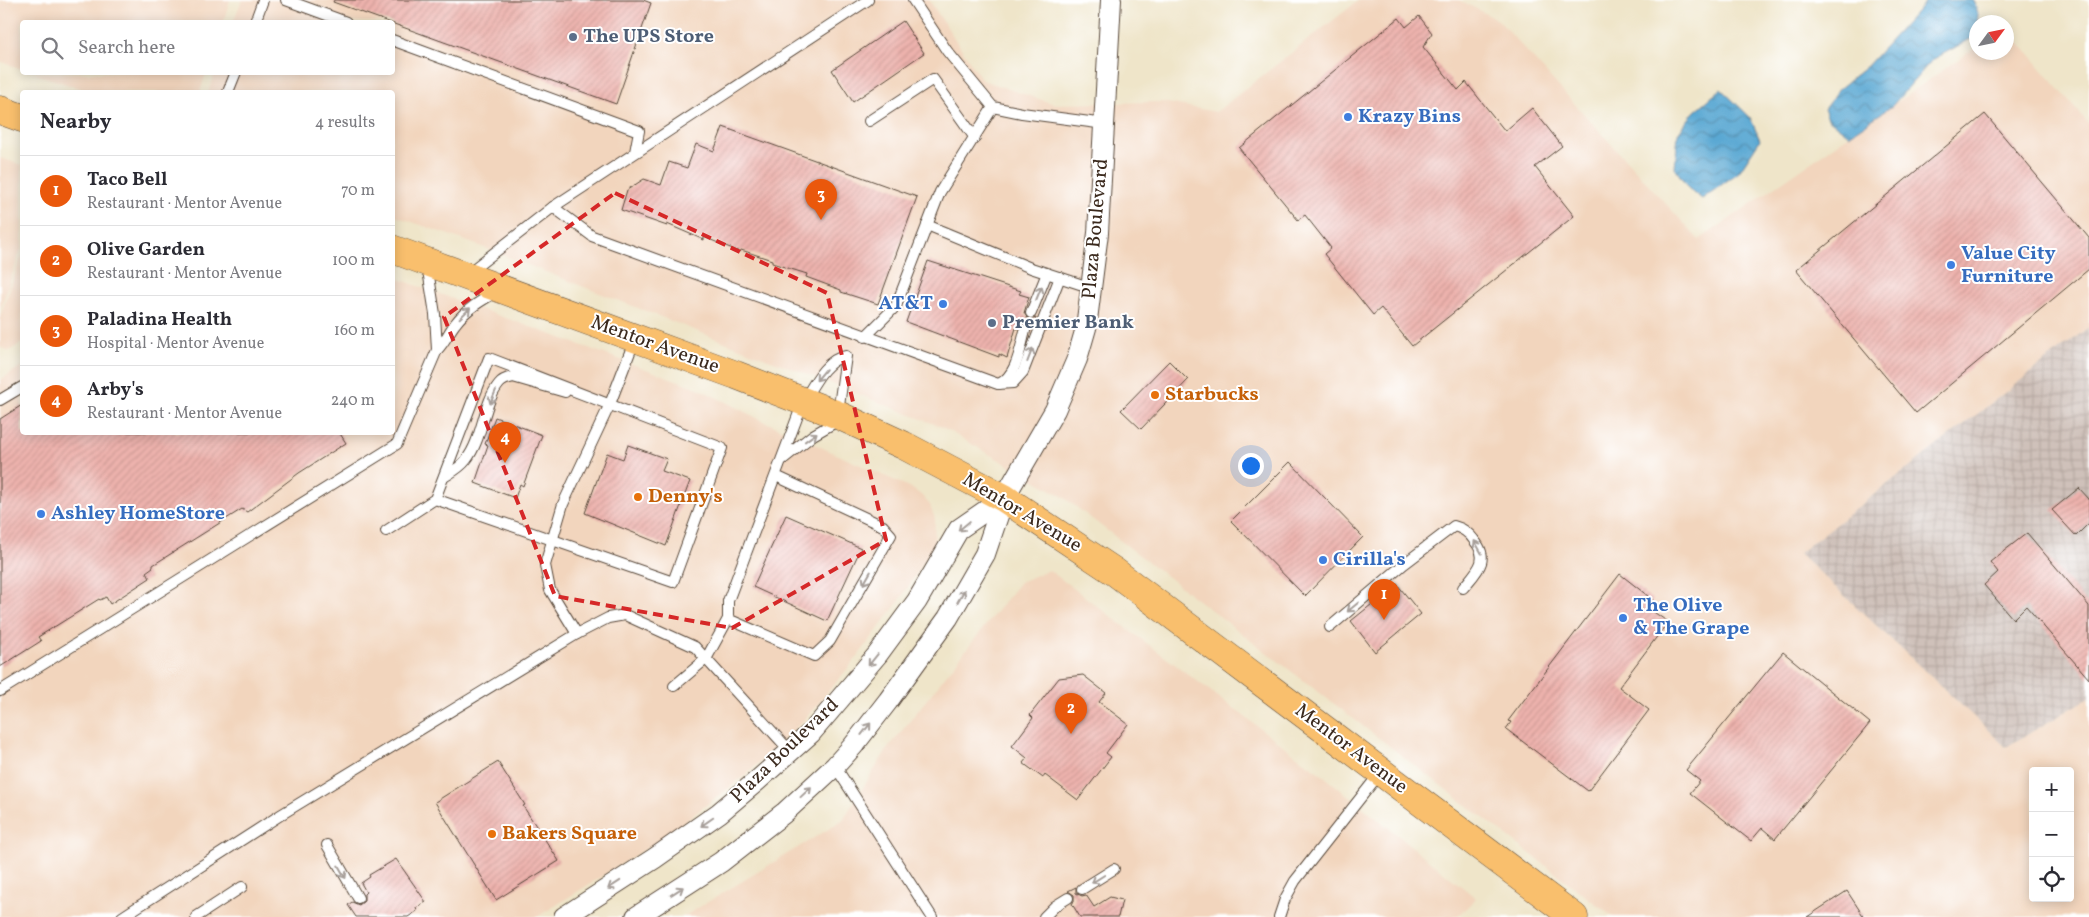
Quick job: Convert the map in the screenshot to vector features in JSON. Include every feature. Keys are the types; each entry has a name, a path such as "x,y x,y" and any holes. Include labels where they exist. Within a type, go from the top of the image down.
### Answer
{"main road":[{"path":"0,110 20,117"},
{"name":"Mentor Avenue","path":"395,250 504,288 841,417 902,445 1004,498 1116,572 1574,917"}],"street":[{"name":"Plaza Boulevard","path":"636,917 721,862 784,813 835,766 888,701 948,618 985,554 1004,498 1055,410 1077,359 1086,328 1092,288 1105,124 1111,0"},
{"name":"Plaza Boulevard","path":"564,917 656,858 719,813 811,733 878,654 916,601 959,529 1004,498"}],"lane":[{"path":"256,20 263,0"},
{"path":"286,0 341,20"},
{"path":"467,275 553,208 635,152 868,0"},
{"path":"913,0 947,51 993,107 1022,114 1105,124"},
{"path":"395,41 639,131 635,152"},
{"path":"229,90 235,75"},
{"path":"869,121 932,79 975,138"},
{"path":"865,337 896,306 940,192 993,107"},
{"path":"553,208 592,236 998,384 1013,383 1024,372 1060,277"},
{"path":"928,225 1047,273 1092,288"},
{"path":"427,261 434,307 437,350"},
{"path":"1031,312 1047,273"},
{"path":"0,691 294,506 397,444 437,350 446,341 454,325 465,312 504,288"},
{"path":"998,384 1006,380 1012,371 1024,331"},
{"path":"578,634 550,590 545,565 564,504 610,404 635,338"},
{"path":"674,686 706,658 728,619 728,601 803,402 818,377 832,362 846,356 841,417 813,435 782,460"},
{"path":"386,531 435,499 489,358 722,448 673,582 435,499"},
{"path":"444,477 460,467 476,445 493,395 500,383 513,377 561,392 581,393"},
{"path":"0,400 20,388"},
{"path":"728,619 814,656 830,641 891,535 883,526 776,476"},
{"path":"1330,627 1404,564 1454,526 1472,537 1482,555 1480,567 1463,588"},
{"path":"122,917 282,814 578,634 608,618 625,615 695,647 790,751"},
{"path":"835,766 932,917"},
{"path":"1280,917 1285,899 1295,881 1381,772"},
{"path":"327,846 358,898"},
{"path":"1082,889 1114,870"},
{"path":"196,917 242,887"},
{"path":"1044,917 1055,906 1068,898"}],"highlighted area":[{"path":"615,193 827,293 886,540 732,628 555,596 444,317"}],"shaded area":[{"path":"0,0 230,0 224,20 20,20 20,68 0,61"},
{"path":"242,0 929,0 982,80 1054,104 1162,102 1216,112 1359,0 1459,0 1498,20 1699,240 1969,52 1969,60 2014,60 2014,36 2089,124 2089,327 1799,553 2006,747 2089,698 2089,917 1613,917 1062,496 942,427 477,245 395,216 395,90 209,90 214,75 395,75 395,20 234,20"},
{"path":"39,75 205,75 201,90 85,90"},
{"path":"0,158 20,164 20,253 0,310"},
{"path":"20,261 20,344 9,351 0,347 0,316"},
{"path":"395,278 698,388 759,419 911,488 930,505 935,519 934,545 900,600 855,660 804,720 747,774 663,838 537,917 0,917 0,380 20,367 20,435 395,435"},
{"path":"2089,327 2089,698 2006,747 1799,553"},
{"path":"1049,570 1325,777 1476,898 1457,917 683,917 842,821 886,751 1020,582"}],"water":[{"path":"1927,0 1974,0 1978,15 1969,15 1969,40 1932,60 1892,106 1849,135 1828,119 1824,109 1840,88 1867,66"},
{"path":"1721,89 1750,117 1760,140 1739,172 1702,199 1688,188 1675,168 1678,133 1694,112"}],"building":[{"path":"334,0 643,0 651,3 616,104 395,24 395,20 383,20 333,2"},
{"path":"1419,16 1432,33 1423,47 1458,90 1466,82 1505,131 1532,108 1562,146 1535,167 1574,216 1412,346 1381,308 1373,315 1324,254 1331,248 1305,215 1298,220 1239,148 1399,18 1406,27"},
{"path":"903,21 924,53 853,102 832,70"},
{"path":"1985,114 2089,238 2089,269 1916,413 1796,270"},
{"path":"723,127 917,197 878,304 841,292 841,290 806,277 807,274 772,263 772,260 741,250 740,252 704,237 704,240 667,224 667,226 621,210 627,190 644,179 661,185 669,162 687,168 696,144 714,151"},
{"path":"928,261 1021,291 1019,294 1029,297 1024,313 1029,320 1036,318 1032,330 1026,324 1018,329 1016,328 1007,358 999,354 999,357 906,322"},
{"name":"Starbucks","path":"1169,361 1188,380 1141,429 1121,410"},
{"path":"20,406 20,435 341,435 346,443 299,473 247,512 242,509 153,565 146,572 150,578 110,604 106,597 99,599 38,637 41,641 0,667 0,419"},
{"path":"495,417 542,435 523,486 520,484 515,498 475,483 488,445 485,444"},
{"name":"Denny's","path":"628,445 667,459 662,471 690,481 666,546 585,513 607,453 623,459"},
{"path":"1290,462 1363,537 1305,596 1231,521"},
{"path":"2079,488 2089,499 2089,523 2076,536 2052,510"},
{"path":"786,515 861,548 827,621 753,587"},
{"path":"2027,533 2089,606 2089,679 2026,606 2013,619 1984,585 1998,572 1990,562"},
{"path":"1620,574 1653,600 1648,608 1668,622 1619,687 1649,710 1588,791 1506,729 1511,722 1508,721"},
{"path":"1397,584 1421,614 1375,652 1351,621"},
{"path":"1783,652 1870,723 1775,839 1762,828 1751,841 1690,793 1700,781 1686,770"},
{"path":"1083,675 1106,693 1099,702 1128,724 1106,753 1111,757 1078,800 1045,775 1043,778 1023,763 1027,758 1012,746 1033,718 1030,715 1059,678"},
{"path":"498,762 525,805 523,806 559,861 496,900 435,802"},
{"path":"396,859 426,902 416,908 417,911 408,917 356,917 348,905 352,902 359,905 364,901 364,894 366,892 361,883 370,877 369,875"},
{"path":"1076,887 1076,893 1082,896 1086,895 1094,907 1110,897 1122,900 1118,917 1080,917 1072,904 1074,895 1068,891"},
{"path":"1847,891 1864,917 1807,917"}],"place":[{"name":"The UPS Store","path":"573,37"},
{"name":"Krazy Bins","path":"1348,117"},
{"name":"Paladina Health","path":"821,220"},
{"name":"Value City Furniture","path":"1951,265"},
{"name":"AT&T","path":"943,304"},
{"name":"Premier Bank","path":"992,323"},
{"name":"Starbucks","path":"1155,395"},
{"name":"Arby's","path":"505,463"},
{"name":"Denny's","path":"638,497"},
{"name":"Ashley HomeStore","path":"41,514"},
{"name":"Cirilla's","path":"1323,560"},
{"name":"The Olive & The Grape","path":"1623,618"},
{"name":"Taco Bell","path":"1384,620"},
{"name":"Olive Garden","path":"1071,734"},
{"name":"Bakers Square","path":"492,834"}]}
